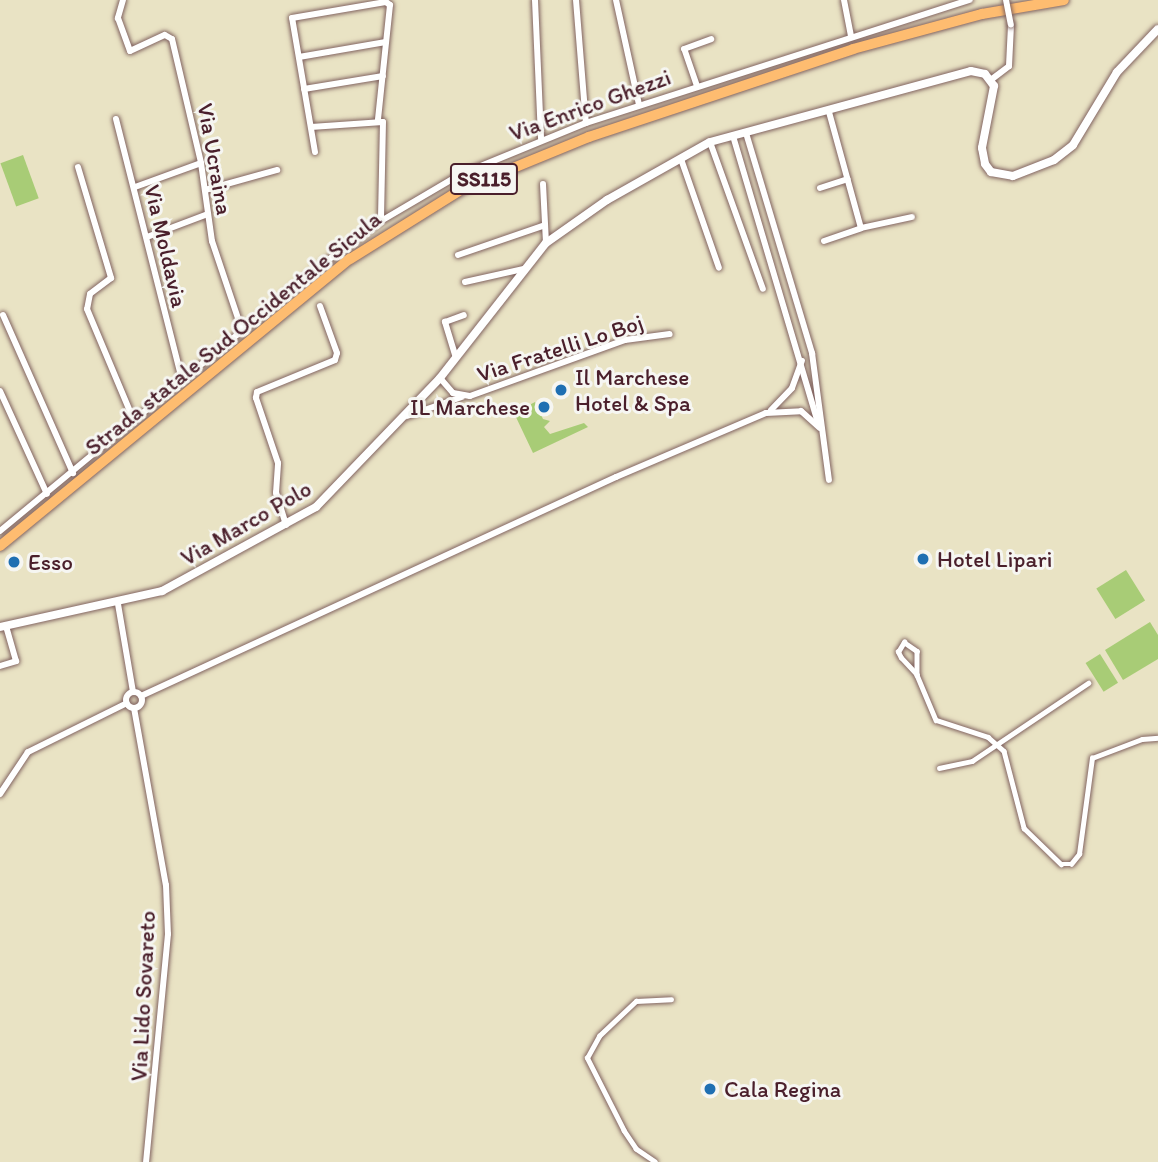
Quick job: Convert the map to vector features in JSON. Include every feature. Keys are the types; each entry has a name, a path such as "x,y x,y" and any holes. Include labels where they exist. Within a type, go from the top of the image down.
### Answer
{"main road":[{"name":"Strada statale Sud Occidentale Sicula","path":"0,546 350,259 462,189 589,137 853,49 982,14 1064,0"}],"street":[{"name":"Via Ucraina","path":"123,0 118,18 130,51 165,35 172,38 201,163 208,214 242,330"},
{"path":"342,0 344,9"},
{"path":"535,0 541,140"},
{"path":"576,0 586,123"},
{"path":"616,0 639,105"},
{"path":"844,0 850,36"},
{"path":"942,0 945,8"},
{"name":"Via Enrico Ghezzi","path":"0,531 242,330 382,221 459,175 586,123 850,36 970,0"},
{"path":"1006,0 1011,25 1009,66 992,79 995,96 982,156 991,172 1013,176 1054,160 1073,145 1116,72 1158,29"},
{"path":"315,152 292,18 386,2 390,5 378,120 385,131 379,170 382,221"},
{"path":"697,86 684,49 711,39"},
{"path":"299,57 386,42"},
{"name":"Via Marco Polo","path":"3,627 118,604 184,582 286,525 328,498 440,378 546,243 596,207 710,142 829,112 963,71 992,79"},
{"path":"304,89 383,76"},
{"path":"829,112 861,228"},
{"name":"Via Moldavia","path":"116,119 182,380"},
{"path":"311,127 378,120"},
{"path":"746,133 810,343 820,393 823,442"},
{"path":"733,136 803,359 820,428 829,480"},
{"path":"710,142 763,289"},
{"path":"681,159 719,268"},
{"path":"135,187 201,163"},
{"path":"78,167 111,278 90,294 87,309 134,421"},
{"path":"205,190 277,170"},
{"path":"820,188 848,178"},
{"path":"543,184 546,243"},
{"path":"147,237 208,214"},
{"path":"824,241 861,228 912,217"},
{"path":"458,255 545,225"},
{"path":"465,282 523,269"},
{"path":"286,525 276,493 278,463 256,398 257,392 335,360 320,306"},
{"path":"3,315 73,473"},
{"path":"456,358 445,322 464,315"},
{"name":"Via Fratelli Lo Boj","path":"407,416 625,340 670,334"},
{"path":"766,413 792,388 803,359"},
{"name":"Via Fratelli Lo Boj","path":"440,378 462,397"},
{"path":"792,388 810,385 820,393"},
{"path":"0,391 47,494"},
{"path":"141,696 616,477 766,413 801,411 814,404 820,393"},
{"path":"801,411 820,428"},
{"path":"0,794 28,752 127,703 133,692 118,604"},
{"path":"0,666 16,661 3,627"},
{"path":"918,675 898,652 904,642 915,645 918,675 936,720 998,744 1008,760 1024,828 1066,865 1079,854 1092,758 1142,738 1158,738"},
{"path":"939,768 961,766 1088,683"},
{"path":"133,692 141,696"},
{"path":"127,703 134,708 141,704 141,696"},
{"name":"Via Lido Sovareto","path":"134,708 166,885 168,934 146,1162"},
{"path":"655,1162 636,1149 616,1120 589,1069 587,1052 636,1001 671,999"}],"green space":[{"path":"23,155 39,198 16,206 0,163"},
{"path":"535,402 543,419 550,421 544,427 550,434 584,423 588,427 533,453 514,413"},
{"path":"1126,570 1145,601 1115,619 1096,589"},
{"path":"1150,622 1158,635 1158,659 1123,680 1105,650"},
{"path":"1100,654 1118,683 1104,692 1086,663"}],"place":[{"name":"Il Marchese Hotel & Spa","path":"561,390"},
{"name":"IL Marchese","path":"544,407"},
{"name":"Hotel Lipari","path":"923,559"},
{"name":"Esso","path":"14,562"},
{"name":"Cala Regina","path":"710,1089"}]}
